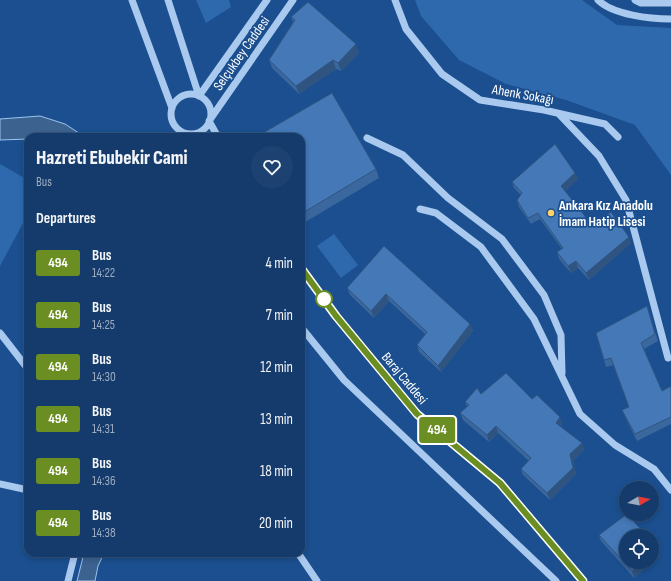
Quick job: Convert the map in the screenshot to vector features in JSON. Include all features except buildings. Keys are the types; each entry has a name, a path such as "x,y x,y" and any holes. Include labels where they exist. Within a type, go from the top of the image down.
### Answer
{"street":[{"path":"168,0 199,96 208,104 210,110 209,121 202,130 196,133"},
{"name":"Selçukbey Caddesi","path":"199,96 267,0"},
{"name":"Selçukbey Caddesi","path":"209,121 294,0"},
{"name":"Ahenk Sokağı","path":"394,0 406,29 442,74 480,100 605,124 618,137"},
{"path":"598,0 615,9 642,17 671,19"},
{"path":"635,0 641,3 671,3"},
{"path":"131,2 172,108 173,122 181,133"},
{"path":"172,108 180,97 186,94 199,96"},
{"path":"559,114 599,156 626,200 668,358"},
{"path":"209,121 216,133"},
{"path":"179,129 188,133"},
{"path":"367,138 403,155 448,198 502,239 544,295 561,335 562,377"},
{"path":"420,208 436,213 481,247 534,319 580,414 615,445 654,469 671,490"},
{"name":"Baraj Caddesi","path":"305,273 336,316 417,414 500,483 583,581"},
{"path":"305,332 344,380 556,581"},
{"path":"0,333 24,364"},
{"path":"0,484 24,489"},
{"path":"68,581 74,557"},
{"path":"301,557 318,581"}],"shaded area":[{"path":"196,0 229,0 231,7 206,23"},
{"path":"415,0 582,0 617,25 671,28 671,175 635,125 566,100 506,84 459,60 421,16"},
{"path":"40,116 65,124 79,133 24,133 24,139 0,140 0,119"},
{"path":"0,164 24,178 24,221 0,266"},
{"path":"334,234 358,265 341,278 317,246"},
{"path":"83,557 102,557 98,566 95,581 77,581"}],"bus line":[{"name":"494","path":"305,273 336,316 417,414 500,483 583,581"}],"place":[{"name":"Ankara Kız Anadolu İmam Hatip Lisesi","path":"551,213"}]}
